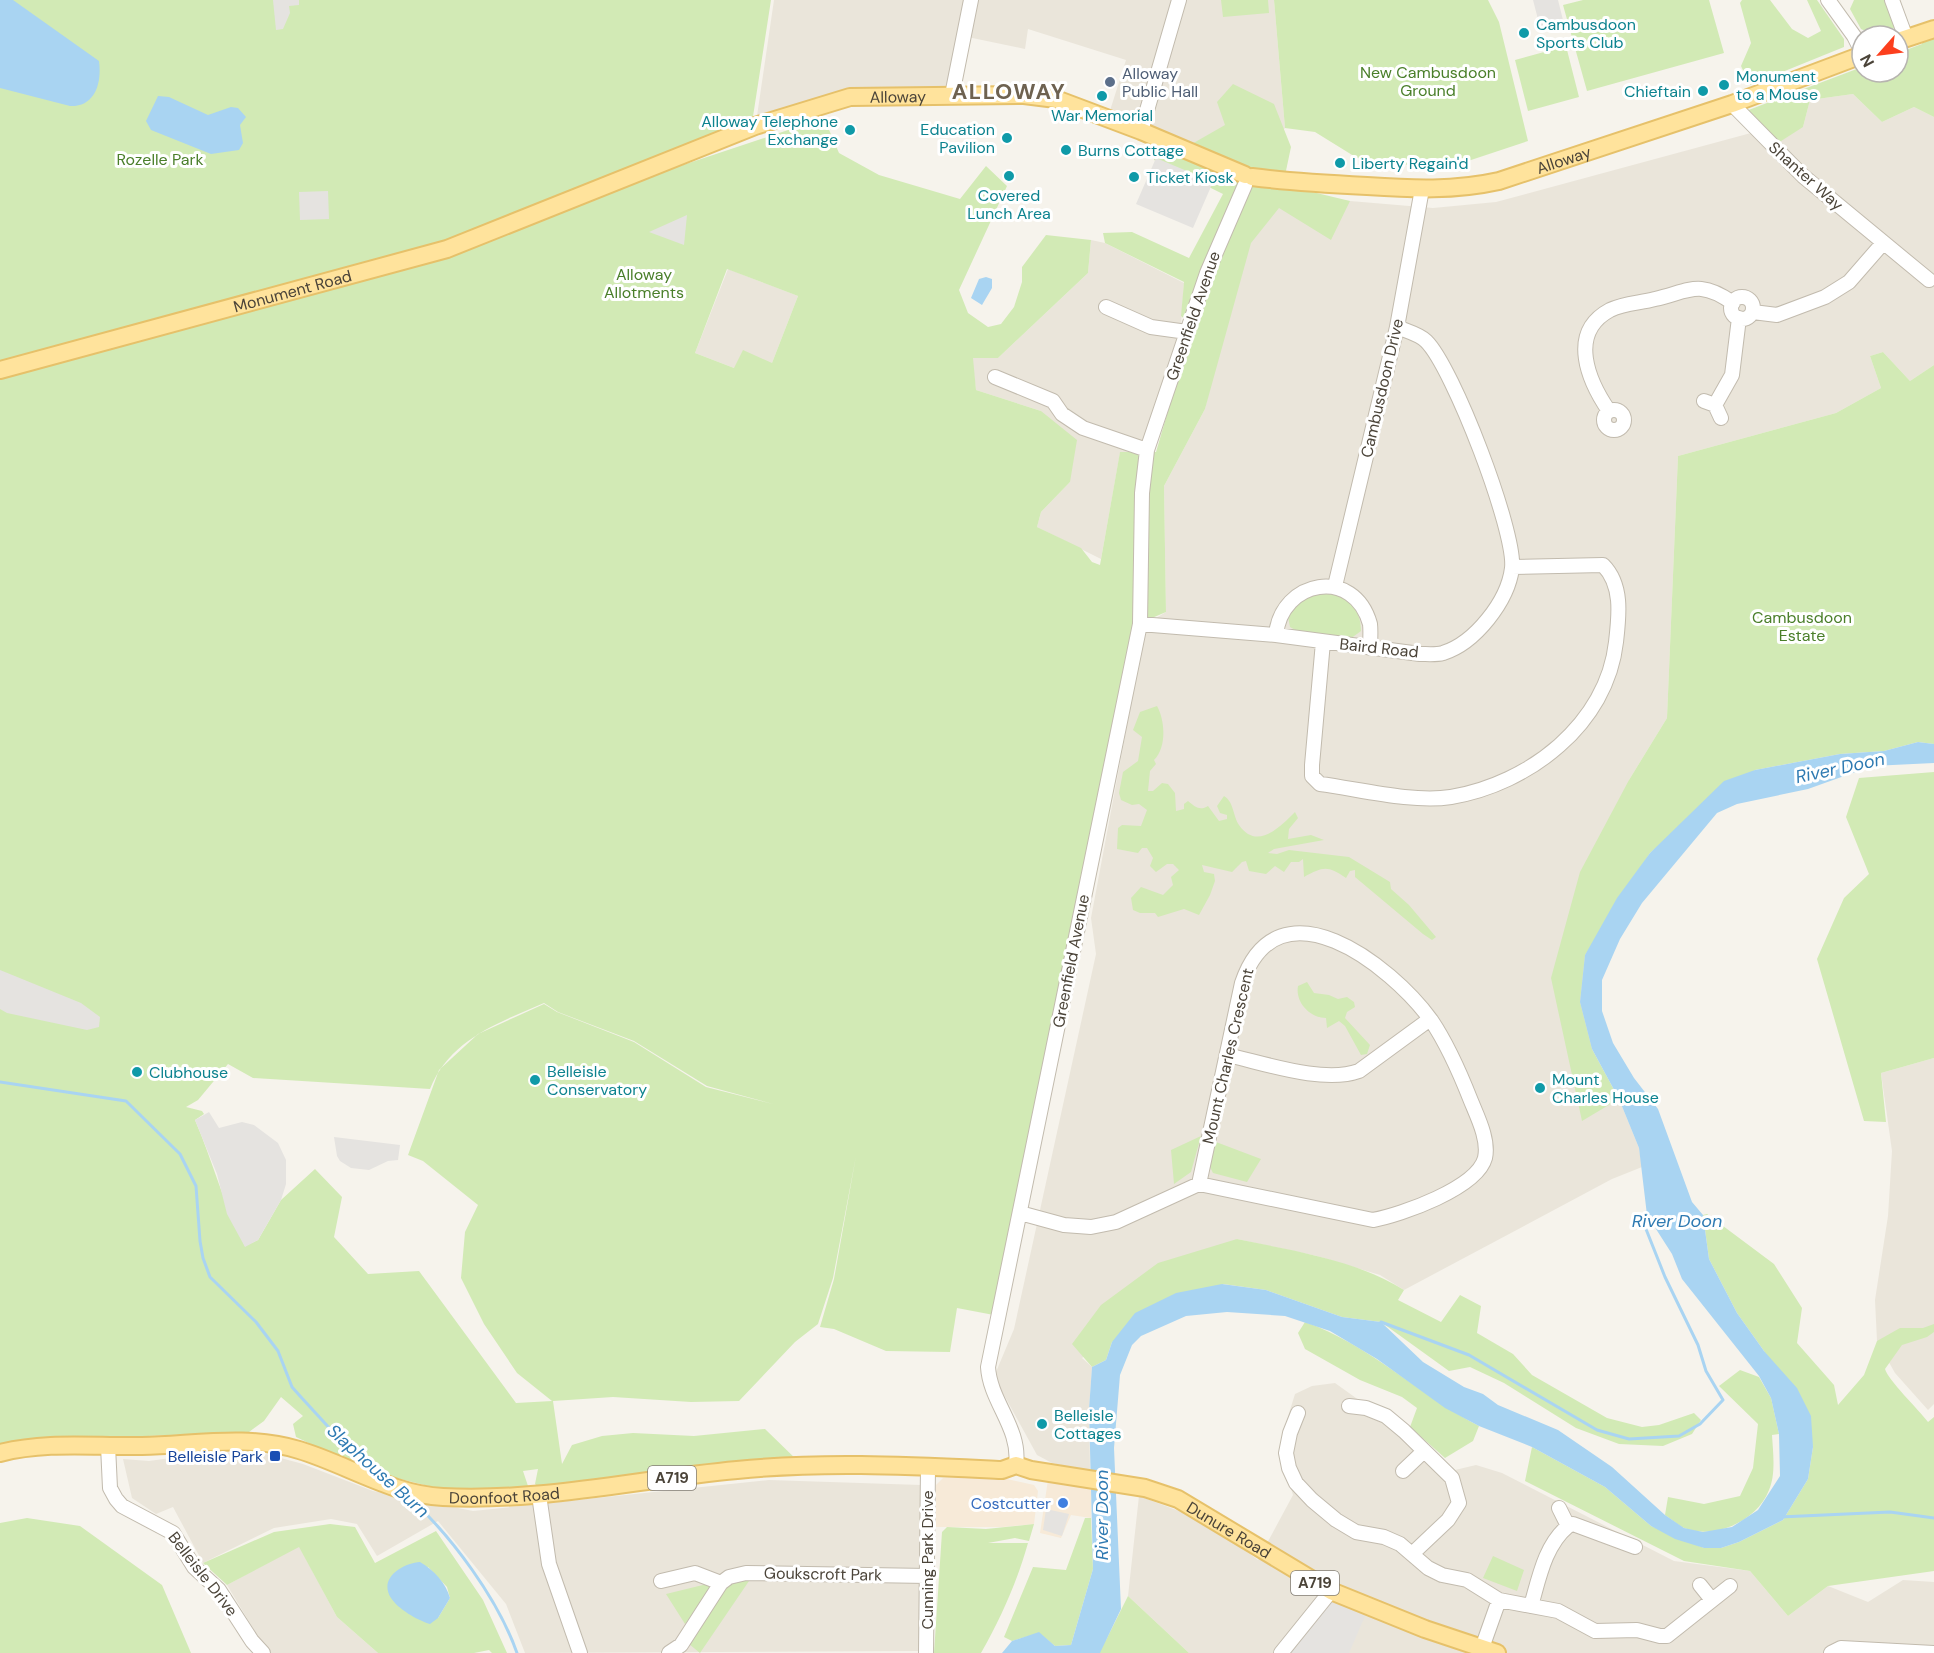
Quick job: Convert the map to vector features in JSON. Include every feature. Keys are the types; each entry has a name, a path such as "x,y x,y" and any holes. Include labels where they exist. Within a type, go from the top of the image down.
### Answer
{"main road":[{"path":"1910,37 1934,29"},
{"name":"Alloway","path":"580,198 755,126 850,97 952,95 1024,95 1056,99 1141,130 1247,179 1451,190 1499,181 1732,104 1850,58"},
{"name":"Monument Road","path":"0,370 447,249 580,198"},
{"name":"Doonfoot Road","path":"0,1453 24,1447 218,1441 271,1443 339,1464 405,1490 439,1497 539,1495 800,1465 1002,1470 1017,1465"},
{"name":"Dunure Road","path":"1017,1465 1145,1488 1178,1499 1331,1591 1490,1651"}],"street":[{"path":"952,95 971,0"},
{"path":"1141,130 1179,0"},
{"path":"1828,0 1850,30"},
{"path":"1892,0 1898,24"},
{"name":"Shanter Way","path":"1732,104 1803,176 1929,280"},
{"name":"Greenfield Avenue","path":"1017,1465 1018,1452 1011,1425 993,1391 988,1367 1140,624 1142,493 1147,450 1211,263 1247,179"},
{"name":"Cambusdoon Drive","path":"1335,586 1397,327 1422,189"},
{"path":"1753,312 1777,315 1824,297 1848,282 1883,243"},
{"path":"1609,411 1590,380 1585,365 1587,336 1595,321 1608,311 1624,305 1697,287 1710,289 1733,303"},
{"path":"1738,298 1748,298 1752,303 1753,312 1748,318 1739,318 1732,312 1733,303 1738,298"},
{"path":"1106,307 1151,327 1187,332"},
{"path":"1721,418 1710,403 1732,375 1739,318"},
{"name":"Baird Road","path":"1140,624 1276,635 1420,654 1443,653 1467,638 1492,614 1506,593 1512,567 1509,538 1463,403 1444,365 1425,339 1397,327"},
{"path":"995,377 1053,401 1062,414 1083,428 1147,450"},
{"path":"1323,642 1312,765 1312,776 1320,784 1422,798 1451,797 1503,781 1523,772 1556,749 1576,730 1600,692 1614,663 1617,628 1617,587 1613,574 1603,565 1512,567"},
{"path":"1276,635 1281,612 1296,598 1310,589 1335,586 1357,599 1365,612 1370,627 1370,648"},
{"name":"Mount Charles Crescent","path":"1305,933 1332,940 1371,960 1397,982 1430,1019 1454,1060 1479,1120 1485,1143 1485,1159 1466,1183 1395,1216 1373,1220 1199,1184 1249,962 1258,950 1283,935 1305,933"},
{"path":"1227,1055 1320,1074 1348,1075 1359,1071 1430,1019"},
{"path":"1020,1213 1064,1225 1090,1227 1116,1222 1199,1184"},
{"path":"1349,1406 1366,1408 1386,1416 1452,1478 1459,1503 1448,1520 1412,1554"},
{"path":"1298,1413 1290,1433 1286,1453 1289,1468 1296,1483 1336,1520 1356,1532 1384,1537 1412,1554 1428,1568 1442,1575 1467,1580 1499,1600 1558,1611 1595,1631 1636,1630 1667,1636 1730,1586"},
{"name":"Belleisle Drive","path":"108,1446 110,1488 116,1499 122,1506 172,1533 194,1567 219,1590 252,1641 263,1653"},
{"path":"1403,1471 1424,1450"},
{"name":"Cunning Park Drive","path":"926,1653 928,1467"},
{"path":"539,1495 549,1564 580,1653"},
{"path":"1559,1508 1568,1526"},
{"path":"1531,1606 1545,1559 1559,1533 1568,1526 1573,1524 1590,1529 1635,1546"},
{"path":"661,1581 695,1573 721,1583 677,1651"},
{"name":"Goukscroft Park","path":"721,1583 729,1577 746,1573 928,1576"},
{"path":"1700,1585 1712,1600"},
{"path":"1281,1653 1331,1591"},
{"path":"1490,1651 1499,1600"},
{"path":"1831,1653 1841,1648 1934,1653"}],"shaded area":[{"path":"273,0 299,0 299,5 289,6 290,13 283,29 276,30"},
{"path":"774,0 1274,0 1285,128 1261,160 1183,149 1108,117 1126,60 1028,29 1025,49 958,35 947,88 844,90 757,116"},
{"path":"1533,0 1558,0 1563,20 1540,27"},
{"path":"1853,94 1882,122 1914,107 1934,117 1934,365 1910,381 1883,352 1870,356 1881,388 1836,413 1678,456 1667,718 1629,780 1582,1120 1619,1099 1639,1148 1642,1167 1612,1179 1404,1290 1380,1275 1317,1256 1237,1239 1082,1358 1092,1367 1089,1409 1090,1471 1052,1463 1037,1455 998,1384 996,1372 1014,1329 1096,954 1091,918 1146,624 1166,612 1164,486 1205,409 1254,193 1433,208 1496,202 1762,130 1803,127 1810,100"},
{"path":"1156,158 1213,182 1193,228 1136,204"},
{"path":"328,191 329,219 300,220 299,192"},
{"path":"687,215 684,245 649,232"},
{"path":"1091,240 1105,243 1184,283 1180,338 1141,452 1120,453 1101,559 1037,527 1041,512 1070,482 1041,411 976,390 972,358 998,358 1088,273"},
{"path":"728,269 798,296 772,363 734,368 695,353"},
{"path":"0,970 81,1003 100,1017 99,1027 87,1030 7,1013 0,1009"},
{"path":"1934,1058 1934,1404 1928,1410 1895,1373 1877,1341 1875,1300 1888,1216 1892,1151 1881,1073"},
{"path":"209,1112 219,1128 242,1122 254,1125 278,1143 286,1160 286,1184 281,1200 258,1240 245,1247 227,1214 217,1174 195,1120"},
{"path":"334,1137 400,1145 398,1160 388,1161 369,1170 351,1168 340,1161 337,1156"},
{"path":"1335,1383 1363,1403 1390,1414 1455,1470 1476,1465 1502,1473 1674,1561 1750,1571 1788,1616 1828,1586 1868,1602 1903,1580 1934,1582 1934,1653 1189,1653 1128,1596 1139,1496 1203,1520 1258,1560 1293,1495 1282,1460 1281,1439 1295,1394 1312,1386"},
{"path":"214,1452 262,1453 303,1464 373,1491 473,1511 769,1480 921,1485 919,1651 525,1653 506,1604 438,1521 377,1556 357,1524 331,1519 274,1528 203,1563 173,1507 156,1514 132,1498 123,1459 149,1461"},
{"path":"998,1477 1034,1485 1038,1491 1034,1524 1003,1527 936,1527 936,1485 943,1478"},
{"path":"1048,1480 1091,1482 1091,1518 1071,1515 1061,1538 1040,1533"},
{"path":"1046,1509 1069,1514 1062,1536 1043,1530"},
{"path":"299,1546 337,1617 378,1653 271,1653 263,1645 227,1585"},
{"path":"1331,1601 1365,1616 1349,1653 1288,1653"}],"green space":[{"name":"Rozelle Park","path":"0,0 771,0 752,123 446,246 0,365"},
{"path":"1221,0 1268,0 1269,13 1223,17"},
{"name":"New Cambusdoon Ground","path":"1274,0 1488,0 1499,22 1528,141 1468,161 1409,165 1357,158 1315,132 1285,128"},
{"path":"1583,0 1709,0 1724,53 1587,91 1563,5"},
{"path":"1742,0 1770,0 1792,29 1808,38 1821,31 1807,0 1817,0 1844,39 1844,47 1750,85 1741,66 1751,43 1740,3"},
{"path":"1854,0 1886,0 1895,24 1858,24 1850,9"},
{"path":"1934,36 1934,117 1914,107 1882,122 1853,94 1810,100 1803,127 1775,145 1746,111 1850,72 1850,84 1910,84 1910,48 1922,44 1922,41"},
{"path":"1566,46 1579,97 1528,111 1515,60"},
{"name":"Alloway Allotments","path":"1233,84 1274,104 1291,147 1283,185 1350,201 1331,240 1279,208 1251,243 1205,409 1164,486 1166,612 1138,624 999,1316 957,1308 950,1352 886,1351 834,1329 820,1327 834,1279 856,1156 833,1278 818,1324 795,1342 739,1401 691,1402 613,1397 553,1401 562,1464 572,1445 602,1436 633,1433 694,1436 765,1429 800,1463 540,1489 535,1484 538,1469 523,1471 529,1489 461,1494 368,1471 296,1437 293,1424 303,1416 281,1397 264,1421 249,1432 21,1441 0,1447 0,374 244,304 581,199 824,118 839,153 879,175 960,199 986,166 1007,186 959,290 968,313 988,327 1001,324 1014,307 1022,282 1022,267 1046,235 1091,240 1088,273 998,358 973,358 976,390 1041,411 1077,440 1070,482 1041,512 1037,527 1081,548 1092,562 1100,565 1120,452 1156,452 1193,326 1181,316 1184,282 1105,243 1103,233 1132,232 1189,258 1223,194 1154,160 1155,146 1183,149 1225,125 1217,102","holes":["727,269 798,296 772,363 743,350 734,368 695,353","544,1003 558,1012 634,1041 707,1086 773,1104 706,1087 634,1042 557,1012 544,1004 481,1033","477,1035 443,1067 450,1057","228,1064 253,1078 430,1089 437,1075 408,1155 423,1161 478,1205 465,1232 461,1278 484,1324 517,1373 552,1401 516,1403 419,1271 368,1274 334,1237 342,1197 315,1169 281,1200 258,1240 245,1246 195,1120 204,1114 202,1111 186,1107 198,1100"]},
{"name":"Cambusdoon Estate","path":"1883,352 1910,381 1934,365 1934,744 1918,742 1884,751 1840,754 1755,770 1683,824 1650,853 1585,955 1580,1002 1592,1049 1619,1099 1582,1121 1551,978 1580,872 1629,780 1667,718 1678,456 1836,413 1881,388 1870,356"},
{"path":"1324,590 1339,596 1355,609 1361,631 1350,639 1297,631 1290,627 1288,617 1301,599"},
{"path":"1157,706 1162,719 1163,741 1154,760 1156,764 1150,771 1148,791 1153,791 1162,783 1168,784 1175,793 1176,811 1184,809 1184,804 1188,801 1198,808 1208,806 1219,821 1227,819 1227,815 1220,813 1217,806 1224,796 1230,802 1239,825 1246,833 1253,836 1261,836 1275,830 1295,812 1298,818 1289,829 1288,839 1311,835 1324,840 1274,849 1268,853 1277,854 1289,850 1349,857 1390,882 1391,889 1409,905 1436,937 1432,940 1423,934 1355,877 1355,870 1350,871 1346,878 1329,869 1316,871 1304,877 1303,859 1299,862 1291,862 1284,872 1275,866 1266,874 1249,871 1246,861 1232,872 1202,865 1204,872 1214,874 1215,881 1199,915 1184,909 1158,917 1155,913 1140,913 1133,910 1131,898 1141,887 1163,895 1173,885 1171,877 1179,870 1173,864 1167,864 1156,872 1150,866 1153,858 1147,848 1142,848 1138,853 1117,849 1118,828 1122,825 1141,826 1147,810 1139,804 1132,805 1121,800 1119,793 1123,772 1138,761 1142,737 1133,730 1140,712"},
{"path":"1934,772 1934,1058 1881,1073 1886,1122 1864,1121 1817,959 1844,898 1869,874 1846,817 1859,778"},
{"path":"1307,982 1314,993 1338,999 1347,997 1354,1002 1355,1007 1347,1012 1345,1018 1370,1045 1367,1054 1361,1055 1345,1026 1339,1021 1327,1028 1326,1018 1314,1015 1305,1008 1299,998 1298,986"},
{"path":"1201,1136 1191,1172 1174,1184 1171,1150"},
{"path":"1216,1142 1261,1159 1247,1182 1213,1173 1210,1167"},
{"path":"1707,1214 1774,1264 1802,1308 1797,1343 1834,1385 1838,1405 1864,1375 1877,1341 1900,1328 1923,1328 1934,1324 1934,1332 1927,1337 1902,1345 1885,1369 1928,1422 1934,1417 1934,1571 1828,1586 1788,1616 1750,1571 1684,1561 1525,1481 1532,1447 1605,1487 1651,1526 1704,1548 1721,1548 1739,1542 1783,1520 1808,1479 1813,1447 1764,1351 1737,1313 1709,1259 1703,1215"},
{"path":"1237,1239 1323,1257 1385,1279 1404,1290 1398,1300 1441,1322 1460,1295 1481,1306 1477,1333 1513,1354 1532,1375 1607,1418 1642,1427 1659,1425 1694,1413 1701,1420 1692,1434 1663,1446 1619,1444 1576,1428 1504,1383 1470,1367 1449,1371 1381,1322 1342,1317 1266,1290 1223,1284 1112,1342 1106,1360 1092,1367 1072,1344 1101,1305 1158,1263"},
{"path":"1305,1322 1329,1332 1373,1357 1457,1414 1479,1426 1473,1441 1445,1458 1410,1427 1417,1408 1402,1397 1360,1380 1305,1349 1298,1333"},
{"path":"1740,1370 1759,1377 1771,1398 1779,1434 1772,1435 1773,1470 1769,1490 1755,1511 1734,1525 1709,1531 1684,1528 1665,1515 1668,1497 1704,1504 1740,1496 1753,1468 1758,1424 1719,1386"},
{"path":"27,1518 80,1526 162,1585 191,1653 0,1653 0,1523"},
{"path":"1085,1518 1091,1518 1093,1569 1071,1645 1055,1646 1039,1633 1012,1641 1004,1637 1033,1567 1066,1570"},
{"path":"330,1524 355,1527 375,1563 436,1531 483,1600 507,1653 492,1653 489,1650 474,1653 378,1653 337,1617 299,1547 227,1585 203,1563 274,1532","holes":["428,1567 447,1587 450,1598 438,1618 413,1616 409,1612"]},
{"path":"1034,1524 1029,1541 1015,1538 988,1543 1028,1543 1008,1600 981,1653 934,1653 942,1532 947,1527 986,1529"},
{"path":"1493,1556 1524,1570 1517,1591 1483,1578"},
{"path":"739,1580 749,1581 700,1653 689,1644 726,1588"},
{"path":"707,1584 711,1589 685,1624 666,1594"},
{"path":"1128,1596 1189,1653 1087,1653 1106,1640"}],"water":[{"path":"0,0 13,0 99,61 98,85 91,98 79,105 70,106 0,88"},
{"path":"158,96 169,97 208,115 231,107 238,108 246,117 240,125 243,143 239,150 211,154 151,130 146,121"},
{"path":"986,277 992,279 992,288 982,305 971,298 979,279"},
{"name":"River Doon","path":"1918,742 1934,744 1934,763 1872,766 1808,789 1737,804 1717,813 1642,903 1620,939 1602,980 1602,1011 1613,1043 1634,1078 1658,1109 1692,1202 1703,1215 1709,1259 1737,1313 1764,1351 1797,1388 1811,1416 1813,1447 1808,1479 1783,1520 1739,1542 1721,1548 1704,1548 1675,1539 1651,1526 1605,1487 1532,1447 1479,1426 1445,1408 1377,1359 1330,1331 1285,1316 1227,1312 1186,1316 1141,1336 1132,1345 1120,1375 1114,1448 1121,1609 1100,1653 1002,1653 1012,1641 1039,1632 1055,1646 1071,1645 1093,1569 1089,1409 1092,1367 1106,1360 1112,1342 1135,1313 1176,1293 1222,1284 1266,1290 1342,1317 1381,1322 1423,1362 1464,1387 1483,1394 1498,1405 1558,1430 1612,1467 1665,1515 1684,1528 1703,1532 1732,1527 1758,1510 1780,1476 1779,1434 1771,1398 1759,1376 1682,1279 1672,1254 1647,1215 1639,1148 1619,1099 1592,1049 1580,1002 1585,955 1617,898 1650,853 1724,781 1755,770 1840,754 1884,751"},
{"path":"420,1562 439,1577 450,1598 438,1618 430,1624 403,1610 394,1602 388,1591 390,1578 394,1573 406,1565"}],"waterway":[{"name":"Slaphouse Burn","path":"0,1082 126,1101 180,1154 196,1186 200,1241 210,1277 256,1322 278,1351 292,1387 344,1444 383,1475"},
{"path":"1381,1322 1469,1355 1597,1430 1629,1439 1679,1436 1700,1424 1723,1400 1706,1371 1698,1345 1665,1277 1642,1219 1647,1215"},
{"name":"Slaphouse Burn","path":"411,1499 458,1550 472,1570 509,1632 517,1653"},
{"path":"1780,1517 1890,1512 1934,1518"}],"place":[{"name":"Cambusdoon Sports Club","path":"1524,33"},
{"name":"Alloway Public Hall","path":"1110,82"},
{"name":"Monument to a Mouse","path":"1724,85"},
{"name":"Chieftain","path":"1703,91"},
{"name":"War Memorial","path":"1102,96"},
{"name":"Alloway Telephone Exchange","path":"850,130"},
{"name":"Education Pavilion","path":"1007,138"},
{"name":"Burns Cottage","path":"1066,150"},
{"name":"Liberty Regain'd","path":"1340,163"},
{"name":"Covered Lunch Area","path":"1009,176"},
{"name":"Ticket Kiosk","path":"1134,177"},
{"name":"Clubhouse","path":"137,1072"},
{"name":"Belleisle Conservatory","path":"535,1080"},
{"name":"Mount Charles House","path":"1540,1088"},
{"name":"Belleisle Cottages","path":"1042,1424"},
{"name":"Belleisle Park","path":"275,1456"},
{"name":"Costcutter","path":"1063,1503"}],"district":[{"name":"ALLOWAY","path":"1009,91"}]}
